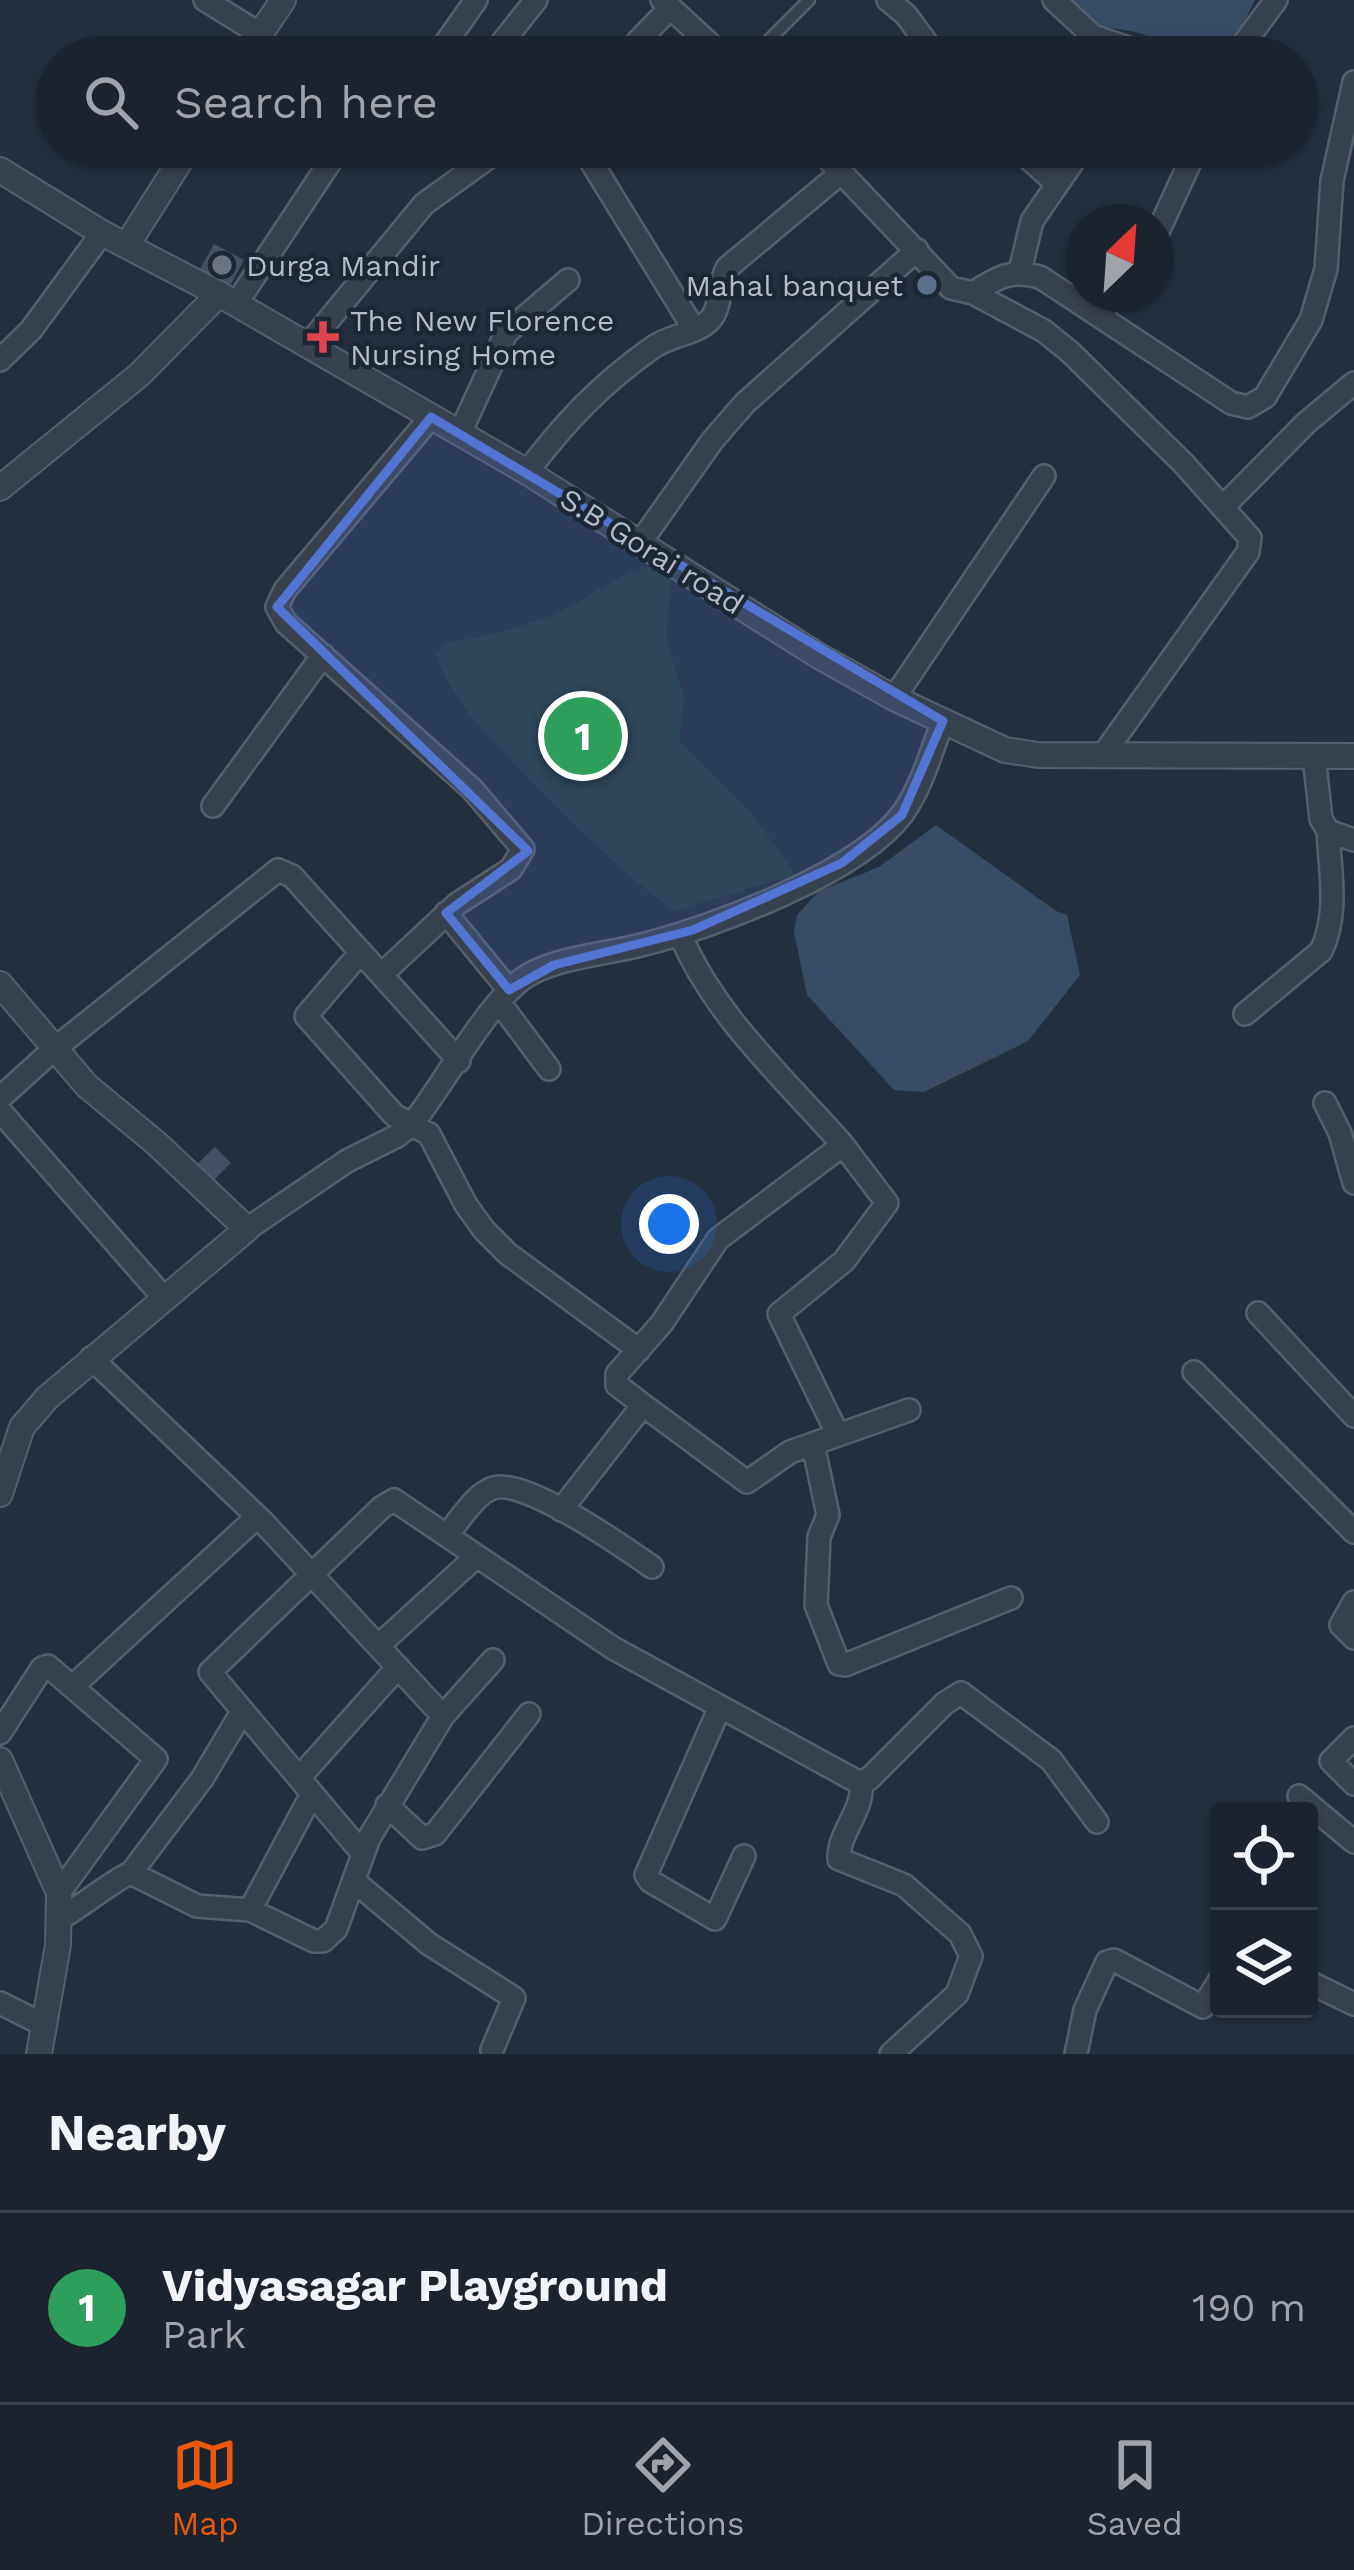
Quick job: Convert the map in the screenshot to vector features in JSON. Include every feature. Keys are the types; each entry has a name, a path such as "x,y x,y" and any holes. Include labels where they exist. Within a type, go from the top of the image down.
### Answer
{"street":[{"path":"205,0 260,34 283,0"},
{"path":"451,36 476,0"},
{"path":"507,36 536,0"},
{"path":"888,0 922,36"},
{"path":"1054,0 1093,36"},
{"path":"1249,36 1276,0"},
{"path":"640,36 666,4 701,36"},
{"path":"973,293 1002,275 1020,271 1040,277 1231,403 1247,407 1265,397 1311,320 1328,248 1332,181 1354,82"},
{"path":"127,245 176,168"},
{"path":"0,488 228,299 325,168"},
{"path":"308,345 424,204 474,168"},
{"path":"594,168 694,329"},
{"path":"838,168 951,288 973,293 1044,331 1070,352 1250,538 1248,552 1102,755"},
{"path":"1039,168 1057,184"},
{"path":"1020,271 1032,221 1068,168"},
{"path":"1171,204 1187,168"},
{"path":"527,472 582,403 654,346 710,320 717,310 720,280 728,268 842,172"},
{"name":"S.B Gorai road","path":"3,178 228,299 527,472 819,656 894,698 1005,750 1038,755 1354,756"},
{"path":"0,360 31,330 101,233"},
{"path":"640,543 745,403 917,250"},
{"path":"460,433 506,333 568,280"},
{"path":"1100,316 1103,312"},
{"path":"1222,507 1306,423 1354,383"},
{"path":"381,975 446,913 511,869 522,856 519,841 472,789 280,616 279,598 431,417"},
{"path":"894,698 1045,476"},
{"path":"214,806 323,656"},
{"path":"2,1478 22,1427 91,1358 247,1228 412,1124 504,996 534,972 680,934 825,872 884,834 917,790 943,721"},
{"path":"1245,1014 1322,951 1332,922 1328,831 1321,819 1314,756"},
{"path":"1328,831 1354,840"},
{"path":"0,1098 273,872 284,871 459,1061"},
{"path":"446,913 549,1069"},
{"path":"680,934 701,979 722,1008 843,1145 887,1203 844,1262 779,1314 838,1435"},
{"path":"361,952 306,1016 394,1115 429,1134 484,1230 508,1254 639,1350"},
{"path":"0,984 87,1085 247,1228"},
{"path":"1325,1103 1340,1133 1354,1183"},
{"path":"0,1111 164,1298"},
{"path":"843,1145 718,1240 615,1380 747,1482 790,1453 909,1410"},
{"path":"1258,1313 1354,1416"},
{"path":"91,1358 257,1516 443,1716"},
{"path":"1194,1372 1354,1532"},
{"path":"561,1510 643,1405"},
{"path":"812,1444 828,1515 819,1537 816,1605 839,1664 1011,1598"},
{"path":"447,1535 478,1499 494,1487 507,1486 604,1533 652,1567"},
{"path":"363,1854 213,1679 211,1668 394,1500 613,1648 861,1782"},
{"path":"73,1685 257,1516"},
{"path":"378,1646 477,1556"},
{"path":"1354,1602 1341,1620 1354,1638"},
{"path":"60,1906 107,1890 131,1873 197,1906 250,1910 323,1941 336,1930 387,1804 443,1716 493,1660"},
{"path":"0,1733 45,1666 156,1759 60,1906 39,2054"},
{"path":"250,1910 306,1786 398,1667"},
{"path":"891,2054 957,1994 971,1956 960,1934 916,1894 882,1874 839,1859 839,1848 861,1798 861,1782 945,1702 961,1693 1051,1760 1097,1822"},
{"path":"720,1707 646,1875 650,1882 715,1919 744,1856"},
{"path":"131,1873 202,1779 242,1712"},
{"path":"387,1804 422,1838 435,1834 529,1714"},
{"path":"1354,1738 1331,1761 1354,1784"},
{"path":"0,1760 60,1906"},
{"path":"1299,1796 1354,1842"},
{"path":"354,1881 429,1944 514,1998 492,2050"},
{"path":"1076,2054 1085,2009 1107,1962 1114,1960 1203,2007 1210,1996"},
{"path":"1318,1986 1354,2004"},
{"path":"0,2003 44,2025"}],"lane":[{"path":"773,36 809,0"}],"highlighted area":[{"path":"431,417 943,721 902,815 842,863 693,930 554,965 509,990 446,913 528,851 277,607"}],"green space":[{"path":"655,566 672,576 666,639 684,697 679,741 753,815 796,875 673,911 581,831 488,736 452,690 436,654 445,643 541,619 621,577"}],"water":[{"path":"1068,0 1255,0 1233,36 1147,36 1096,24"},
{"path":"936,825 1067,915 1080,975 1028,1041 924,1092 894,1090 807,995 794,932 797,915 819,891 879,867"}],"building":[{"name":"Durga Mandir","path":"214,244 244,260 230,286 200,269"},
{"path":"215,1147 231,1163 213,1181 196,1165"}],"place":[{"name":"Durga Mandir","path":"222,265"},
{"name":"Mahal banquet","path":"927,285"},
{"name":"The New Florence Nursing Home","path":"323,337"},
{"name":"Vidyasagar Playground","path":"583,736"}]}
